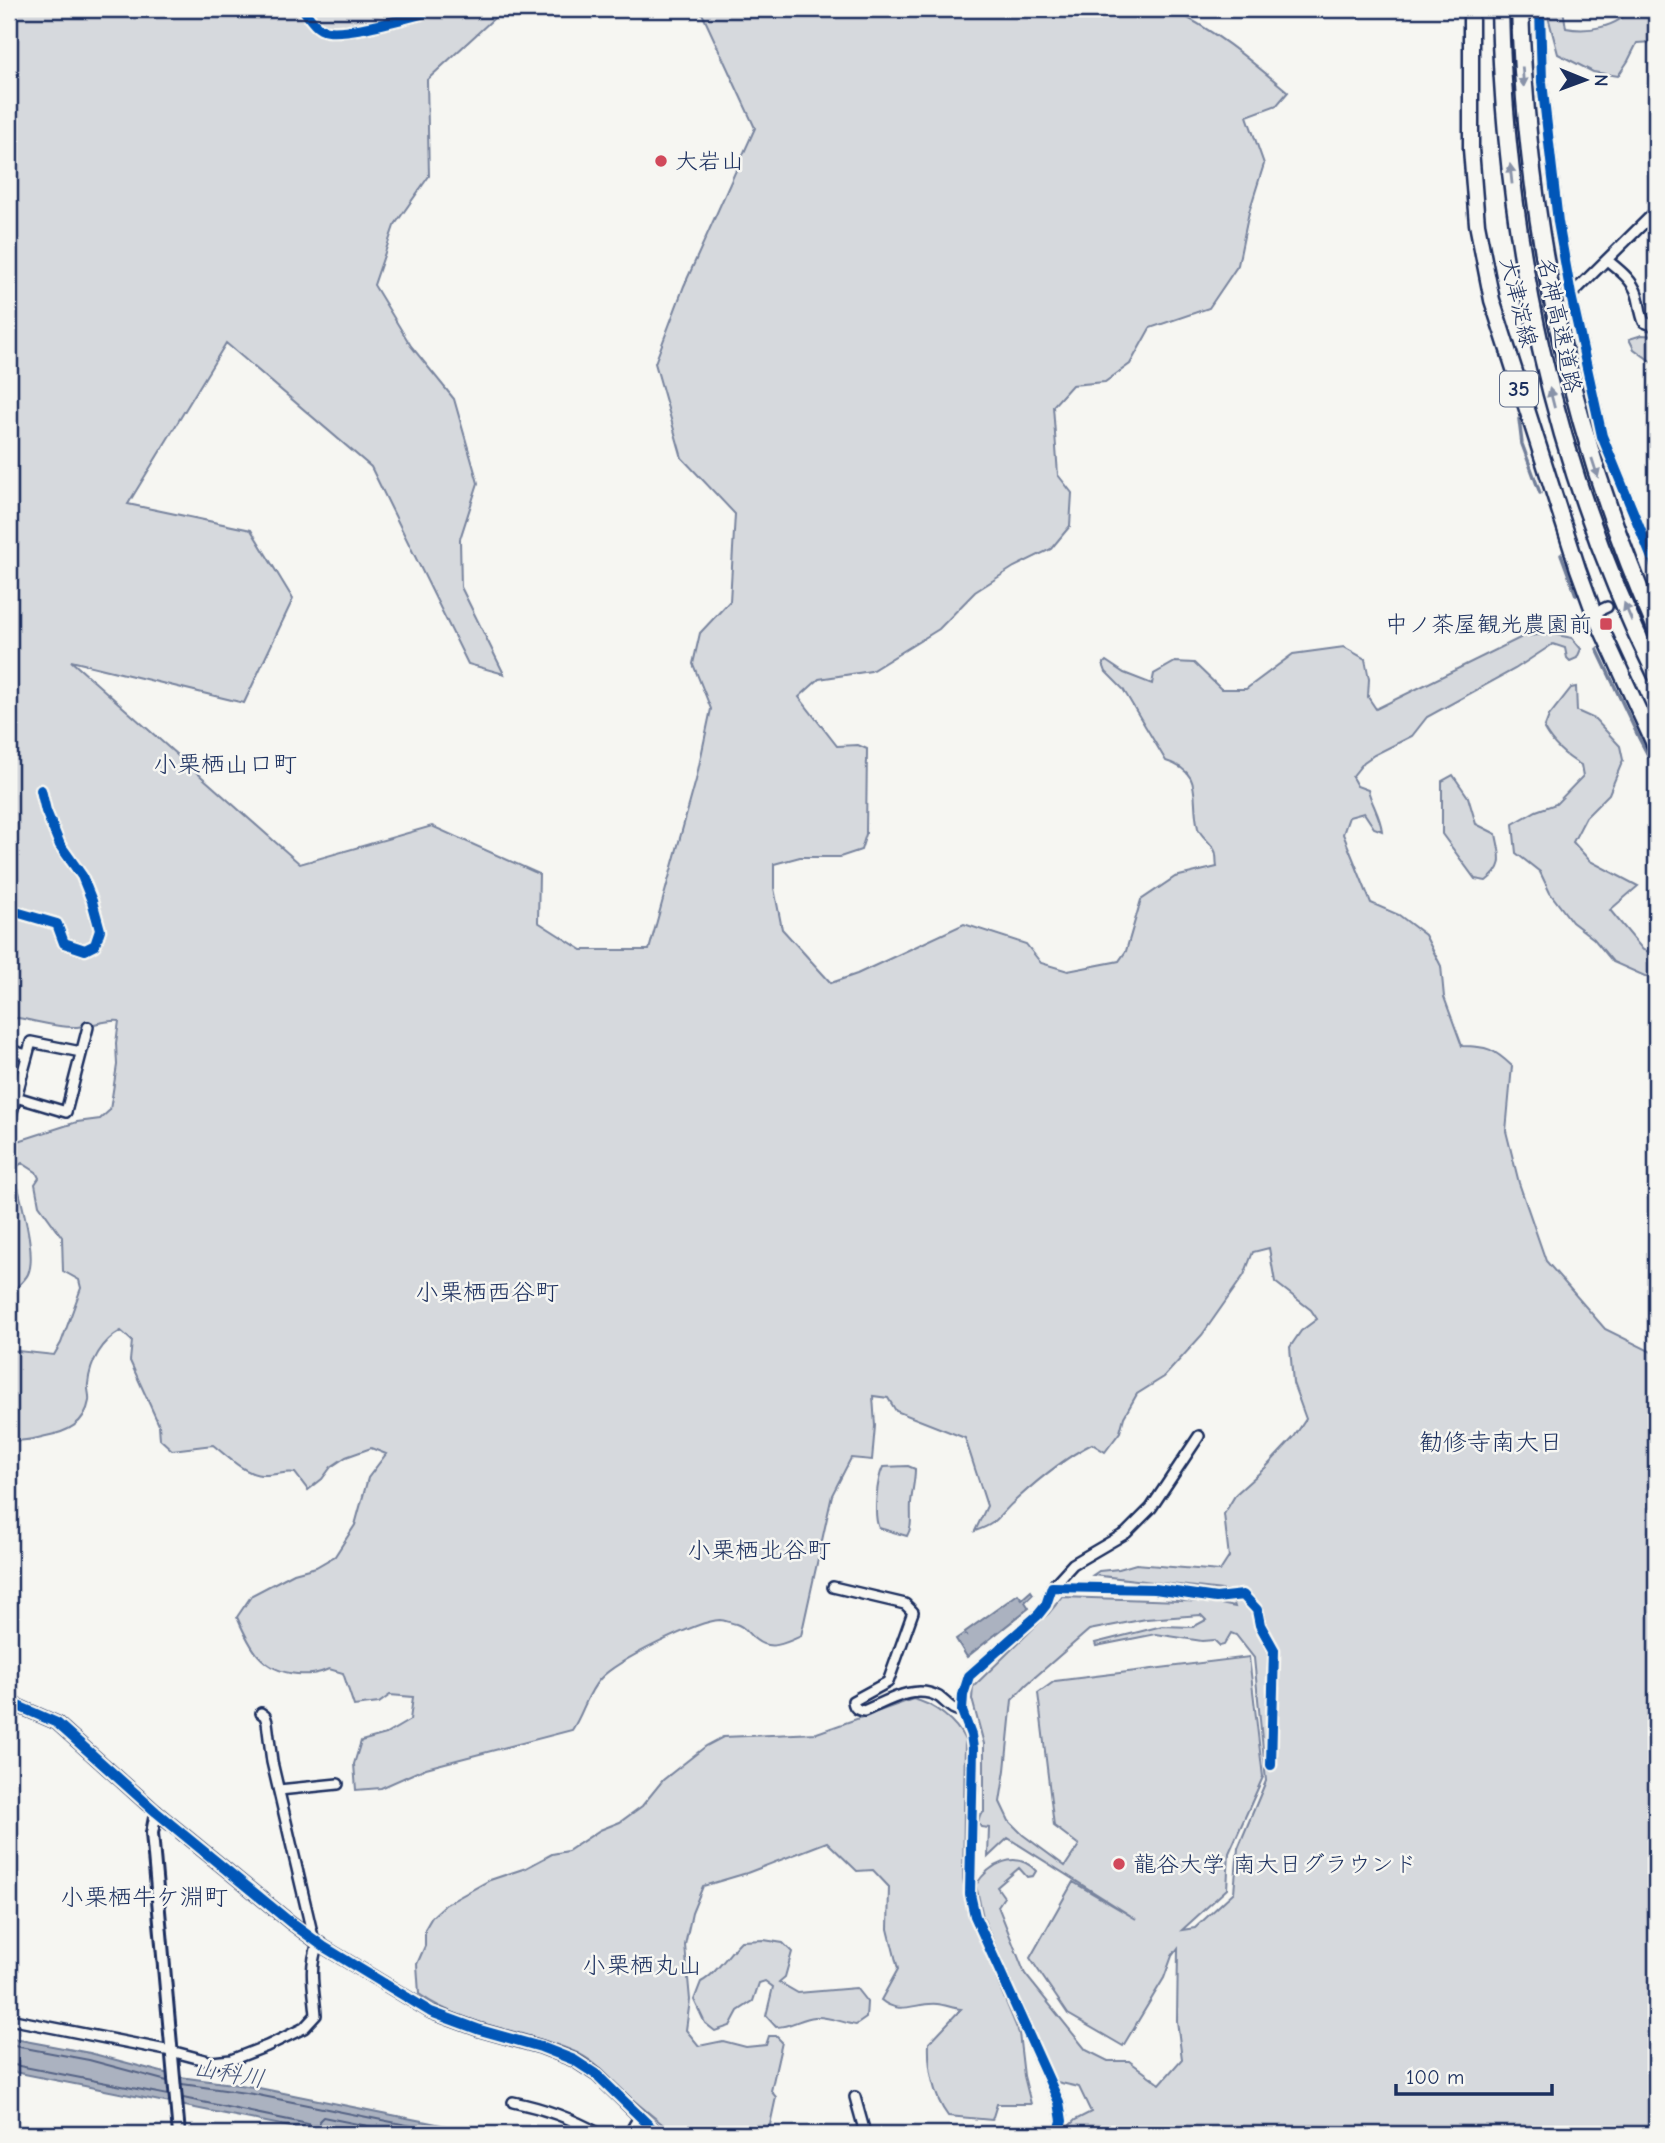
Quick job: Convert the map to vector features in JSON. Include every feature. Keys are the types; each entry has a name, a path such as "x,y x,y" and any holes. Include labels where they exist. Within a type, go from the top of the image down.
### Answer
{"highway":[{"name":"名神高速道路","path":"1500,9 1509,158 1533,321 1553,401 1588,513 1656,674"},
{"name":"名神高速道路","path":"1520,9 1524,99 1534,195 1557,327 1596,472 1631,569 1656,628"}],"main road":[{"name":"大津淀線","path":"1471,9 1471,149 1477,224 1492,300 1560,517 1601,610 1656,748"}],"street":[{"path":"303,9 318,28 328,32 376,26 441,9"},
{"path":"1540,9 1542,82 1558,222 1571,295 1602,436 1656,568"},
{"path":"1571,295 1656,211"},
{"path":"1607,260 1632,282 1644,322 1652,325"},
{"path":"1646,544 1656,540"},
{"path":"9,910 57,924 64,943 85,950 95,945 100,930 82,876 60,845 46,811 41,790"},
{"path":"12,1103 66,1112 88,1027"},
{"path":"9,1123 12,1103 31,1042 81,1052"},
{"path":"9,1050 27,1055"},
{"path":"1058,2134 1062,2121 1059,2102 975,1916 970,1895 973,1748 961,1704 968,1676 1038,1615 1046,1605 1052,1587 1073,1564 1126,1533 1151,1508 1199,1436"},
{"path":"833,1587 905,1604 913,1612 888,1682 858,1698 853,1702 854,1707 864,1710 919,1691 939,1697 954,1710 962,1711"},
{"path":"1052,1587 1155,1589 1216,1598 1243,1595 1256,1610 1274,1650 1271,1765"},
{"path":"9,1702 57,1723 156,1812 316,1942 430,2012 480,2030 541,2047 573,2060 597,2076 658,2134"},
{"path":"9,2018 212,2062 231,2060 267,2046 304,2028 316,2015 311,1973 316,1942 272,1762 267,1722 261,1713"},
{"path":"279,1790 338,1784"},
{"path":"156,1812 152,1837 179,2134"},
{"path":"855,2097 864,2134 873,2134"},
{"path":"513,2102 527,2100 600,2134"},
{"path":"629,2134 639,2117"}],"shaded area":[{"path":"9,9 504,9 427,80 429,176 394,226 374,285 411,346 454,399 478,483 460,539 461,587 504,674 468,664 371,467 226,343 128,504 251,530 293,599 244,703 71,661 300,864 432,826 539,874 538,922 582,950 649,950 696,780 711,709 693,664 700,633 730,601 735,514 682,458 655,363 684,286 755,128 700,9 1170,9 1217,36 1288,92 1277,105 1247,116 1264,164 1249,212 1238,265 1209,308 1150,328 1130,364 1105,382 1072,385 1053,406 1058,475 1072,493 1070,526 1051,549 1014,567 975,592 939,629 871,671 819,679 799,697 837,746 858,745 867,749 866,834 861,850 840,857 800,857 774,864 774,888 782,929 831,983 857,974 964,924 1026,944 1041,963 1068,971 1119,961 1126,951 1141,900 1175,877 1217,867 1215,851 1198,828 1191,779 1178,766 1166,761 1123,689 1106,672 1103,664 1106,661 1124,673 1152,684 1154,674 1175,662 1194,663 1221,689 1246,689 1293,654 1344,647 1365,659 1369,679 1368,697 1376,709 1524,636 1552,634 1572,638 1581,649 1577,658 1570,661 1565,648 1553,644 1515,669 1427,717 1412,736 1364,762 1352,777 1357,786 1368,790 1382,831 1374,828 1364,813 1349,817 1343,834 1371,903 1399,915 1425,935 1441,966 1444,997 1462,1046 1490,1050 1512,1066 1506,1131 1519,1183 1546,1261 1605,1329 1656,1354 1656,2134 1061,2134 1075,2120 1091,2112 1079,2087 1057,2082 1046,2062 983,1917 976,1885 981,1877 995,1866 1012,1860 1028,1864 1036,1871 1033,1876 1027,1877 1019,1868 997,1887 1004,1897 998,1906 1025,1974 1086,2050 1108,2061 1129,2061 1160,2084 1182,2059 1177,2021 1178,1948 1164,1978 1123,2046 1068,2014 1030,1958 1073,1882 1136,1919 1008,1838 988,1857 989,1828 981,1827 978,1822 984,1812 984,1744 972,1699 973,1687 1062,1597 1210,1602 1235,1607 1230,1591 1093,1575 1099,1571 1136,1564 1220,1571 1229,1557 1224,1514 1236,1494 1294,1437 1306,1419 1293,1383 1290,1347 1301,1331 1317,1319 1311,1310 1275,1282 1269,1248 1253,1252 1244,1275 1202,1335 1164,1377 1137,1394 1124,1417 1120,1432 1105,1452 1092,1444 1072,1456 1034,1484 989,1525 975,1531 987,1506 965,1438 896,1411 888,1398 873,1396 875,1426 872,1460 851,1458 832,1495 801,1636 784,1643 767,1645 756,1640 739,1625 723,1620 694,1627 639,1653 609,1671 592,1691 572,1730 426,1768 381,1788 356,1790 354,1764 361,1741 386,1734 410,1720 413,1697 390,1695 379,1703 354,1706 343,1673 329,1669 314,1674 297,1674 274,1668 258,1656 237,1617 252,1595 335,1556 355,1525 368,1478 386,1454 371,1448 346,1457 331,1467 322,1479 308,1490 295,1473 255,1474 235,1463 213,1445 172,1450 160,1439 159,1425 130,1361 132,1341 121,1331 108,1340 94,1360 89,1376 87,1409 74,1426 28,1440 9,1440 9,1350 54,1355 81,1288 79,1280 63,1271 62,1237 39,1205 35,1184 39,1178 36,1172 22,1163 14,1169 29,1238 30,1264 27,1277 9,1295 9,1144 77,1122 100,1119 110,1110 117,1065 119,1021 74,1027 9,1019","holes":["1201,1615 1206,1620 1193,1627 1162,1626 1095,1643 1096,1646 1156,1634 1202,1641 1214,1640 1220,1646 1224,1645 1231,1633 1236,1635 1254,1658 1266,1781 1238,1848 1234,1892 1195,1928 1182,1930 1227,1889 1229,1853 1263,1777 1249,1657 1055,1681 1038,1693 1054,1826 1079,1845 1065,1866 1023,1835 1009,1821 1000,1802 1012,1700 1026,1685 1089,1630 1146,1619"]},
{"path":"1546,9 1563,9 1566,28 1583,29 1618,21 1630,9 1656,9 1654,42 1637,43 1618,76 1593,72 1558,54"},
{"path":"1642,335 1656,336 1656,365 1634,349 1629,339"},
{"path":"1576,687 1577,711 1595,719 1620,746 1623,760 1609,794 1586,817 1573,842 1590,861 1638,886 1610,910 1643,950 1656,954 1656,981 1613,962 1594,939 1572,922 1550,893 1540,872 1516,853 1513,824 1556,804 1583,776 1581,765 1560,750 1544,729 1549,716 1571,688"},
{"path":"1453,775 1468,797 1476,824 1496,834 1499,865 1486,881 1475,879 1442,834 1442,781"},
{"path":"908,1466 915,1469 915,1478 911,1524 907,1536 879,1528 876,1498 883,1467"},
{"path":"913,1699 944,1714 965,1740 963,1879 968,1911 1019,2033 1024,2076 1031,2104 997,2104 992,2120 948,2116 932,2081 929,2043 961,2009 937,2004 902,2008 888,2005 881,2000 898,1969 888,1929 889,1887 873,1870 857,1871 827,1842 747,1873 703,1886 692,1913 685,1945 690,2000 686,2030 699,2046 723,2041 746,2047 766,2045 769,2036 776,2036 782,2042 771,2091 776,2097 770,2125 765,2134 674,2134 596,2065 582,2056 556,2044 456,2014 419,1994 417,1964 425,1946 425,1929 432,1917 445,1905 490,1880 526,1868 552,1854 568,1851 600,1830 620,1822 642,1806 663,1780 706,1746 723,1737 817,1733"},
{"path":"741,1941 783,1943 792,1952 785,1977 779,1982 798,1993 856,1988 867,2002 866,2018 856,2025 815,2017 776,2027 766,2016 773,1987 765,1981 759,1983 753,2001 738,2011 730,2026 715,2031 705,2023 694,2000 701,1982 717,1969"}],"water":[{"path":"1031,1591 1033,1594 1025,1602 1029,1608 967,1657 956,1639 966,1635 965,1632 1018,1594 1022,1599"},
{"path":"9,2038 90,2053 180,2077 254,2087 486,2134 326,2134 9,2071"}],"waterway":[{"path":"1519,419 1522,444 1540,493"},
{"path":"1561,554 1576,595"},
{"path":"1597,649 1656,770"}],"tunnel":[{"path":"1607,607 1654,587"}],"cycle path":[{"path":"303,9 318,27 331,31 379,25 441,9"},
{"path":"1540,9 1542,82 1558,222 1571,295 1602,436 1656,568"},
{"path":"9,910 57,924 64,943 85,950 95,945 100,930 82,876 60,845 46,811 41,790"},
{"path":"1058,2134 1062,2121 1059,2102 975,1916 970,1894 973,1748 962,1711 963,1695 969,1676 1038,1615 1046,1605 1052,1587 1155,1589 1216,1598 1243,1595 1257,1610 1260,1625 1274,1650 1271,1765"},
{"path":"9,1702 57,1723 156,1812 324,1947 431,2012 574,2060 597,2075 658,2134"}],"place":[{"name":"大岩山","path":"661,161"},
{"name":"中ノ茶屋観光農園前","path":"1606,624"},
{"name":"龍谷大学 南大日グラウンド","path":"1119,1864"}],"district":[{"name":"小栗栖山口町","path":"225,764"},
{"name":"小栗栖西谷町","path":"487,1292"},
{"name":"勧修寺南大日","path":"1491,1442"},
{"name":"小栗栖北谷町","path":"759,1550"},
{"name":"小栗栖牛ケ淵町","path":"144,1897"},
{"name":"小栗栖丸山","path":"642,1965"}],"water label":[{"name":"山科川","path":"229,2073"}]}
